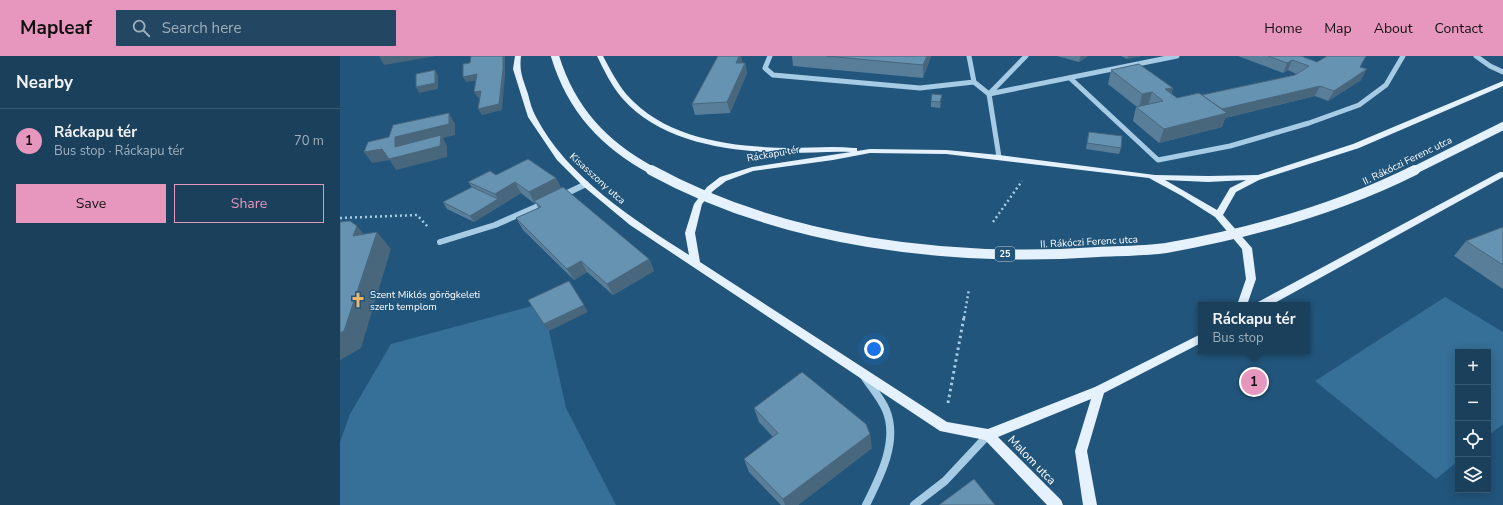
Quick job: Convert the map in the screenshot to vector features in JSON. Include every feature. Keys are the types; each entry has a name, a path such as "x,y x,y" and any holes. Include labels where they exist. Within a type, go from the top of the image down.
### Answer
{"main road":[{"name":"Kisasszony utca","path":"518,56 516,69 532,117 561,160 586,184 633,223 696,264"},
{"name":"II. Rákóczi Ferenc utca","path":"555,56 562,79 575,102 599,133 629,158 682,187 752,214 845,238 945,252 1057,256 1164,248 1264,227 1377,189 1503,126"},
{"path":"600,56 627,99 652,120 687,137 722,146 782,150 870,150"},
{"path":"1218,215 1233,190 1259,176 1356,146 1503,83"},
{"name":"Ráckapu tér","path":"696,264 690,232 698,204 710,189 723,179 752,169 833,158 870,150 946,152 1151,176 1185,194 1218,215 1247,248 1251,279 1243,302"},
{"path":"1268,302 1503,174"},
{"path":"1151,176 1208,179 1259,176"},
{"path":"696,264 864,376 944,427 988,435 1099,390 1198,340"},
{"path":"1090,505 1081,451 1099,390"},
{"name":"Malom utca","path":"988,435 1056,505"}],"street":[{"path":"770,56 765,68 773,75 920,88 974,82"},
{"path":"969,56 974,82 989,94 999,157"},
{"path":"989,94 1026,56"},
{"path":"989,94 1177,56"},
{"path":"1070,78 1158,160 1230,146 1309,123 1359,105 1386,85 1403,56"},
{"path":"1476,56 1490,66 1503,72"},
{"path":"440,242 495,225 586,184"},
{"path":"864,376 887,414 890,442 877,484 866,505"},
{"path":"914,505 945,481 988,435"}],"path":[{"path":"993,222 1036,162"},
{"path":"340,218 417,215 440,242"},
{"path":"944,427 969,289"}],"shaded area":[{"path":"1445,297 1503,332 1503,424 1491,434 1491,349 1455,349 1455,463 1436,479 1315,381"},
{"path":"532,306 549,331 566,408 616,505 340,505 340,442 350,414 391,344"}],"building":[{"path":"471,56 503,56 499,104 478,109 481,91 474,92 477,74 463,77 463,64 470,63"},
{"path":"718,56 739,56 736,63 745,63 727,102 692,104"},
{"path":"826,56 927,56 923,65"},
{"path":"1268,56 1301,56 1317,62 1327,56 1366,56 1360,67 1367,69 1334,91 1320,86 1222,109 1202,95 1295,75 1309,66 1292,60 1287,63"},
{"path":"1139,64 1173,88 1165,89 1177,98 1199,93 1227,113 1164,129 1136,107 1163,101 1152,92 1142,94 1111,70"},
{"path":"435,70 435,83 416,87 416,74"},
{"path":"932,94 942,95 940,102 931,101"},
{"path":"449,113 449,124 395,137 395,147 441,135 440,146 389,159 382,149 364,152 368,142 389,137 393,125"},
{"path":"1089,132 1122,136 1121,148 1087,143"},
{"path":"528,159 556,178 529,192 515,182 495,194 468,182 490,171 496,175"},
{"path":"472,187 498,199 470,216 443,202"},
{"path":"563,187 649,259 607,284 581,261 567,269 516,218 541,207 534,201"},
{"path":"350,221 357,226 353,236 377,232 344,331 340,333 340,222"},
{"path":"1503,227 1503,265 1466,241"},
{"path":"569,281 584,305 544,324 528,300"},
{"path":"802,372 866,424 870,434 783,499 744,459 778,433 754,408"},
{"path":"974,479 995,505 939,505"}],"place":[{"name":"Szent Miklós görögkeleti szerb templom","path":"358,300"},
{"name":"Ráckapu tér","path":"1254,382"}]}
